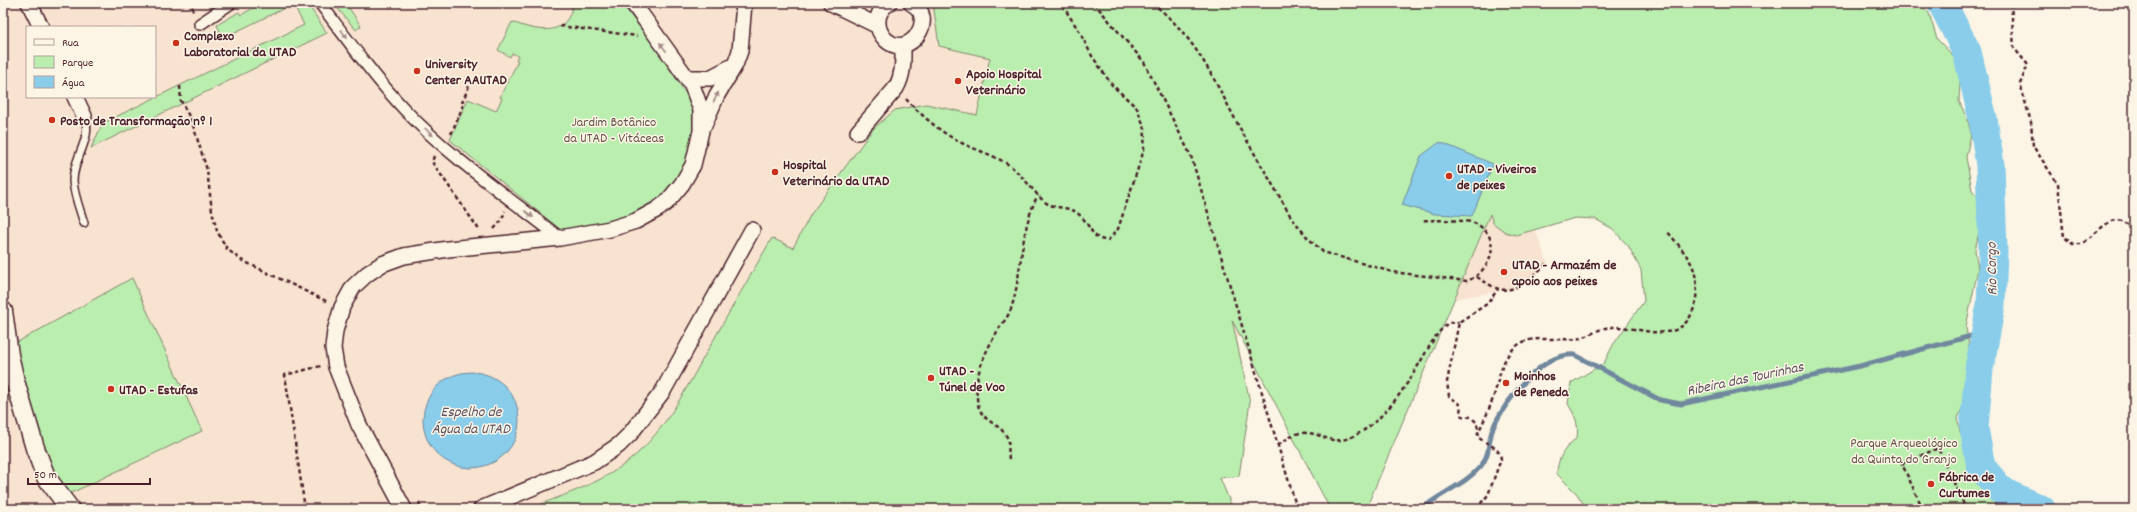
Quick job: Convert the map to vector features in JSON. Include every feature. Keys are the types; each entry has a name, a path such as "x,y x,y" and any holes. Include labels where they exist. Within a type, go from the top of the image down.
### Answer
{"street":[{"path":"29,3 40,26"},
{"path":"200,24 231,3"},
{"path":"320,3 384,86 406,111 445,147 560,238"},
{"path":"404,509 359,425 336,367 333,348 335,331 342,307 353,287 367,274 382,264 404,256 448,249 560,238 624,226 658,210 676,193 688,174 696,155 702,119 699,102 687,78 652,32 633,3"},
{"path":"701,131 717,95 735,65 742,44 744,3"},
{"path":"831,3 878,26"},
{"path":"889,3 882,10 878,26 882,36 888,42 903,45 916,38 922,24 919,10 911,3"},
{"path":"858,132 896,88 902,74 903,45"},
{"path":"687,78 710,78 735,65"},
{"path":"75,98 84,116"},
{"path":"481,509 594,462 620,445 663,391 752,230"},
{"path":"3,311 12,368 35,448 46,477 70,509"}],"lane":[{"path":"84,116 88,125 88,132 75,167 73,182 84,223"}],"path":[{"path":"896,88 932,123 956,140 983,150 1008,164 1046,203 1055,207 1071,210 1081,215 1088,223 1095,237 1101,241 1108,240 1118,229 1144,150 1145,129 1142,118 1136,108 1112,85 1092,56 1079,31 1061,3"},
{"path":"1094,3 1144,62 1191,156 1297,508"},
{"path":"1152,3 1167,15 1185,33 1206,64 1291,217 1307,237 1323,252 1347,260 1399,273 1467,281 1477,277 1486,266 1492,253 1490,240 1485,229 1473,222 1421,220"},
{"path":"2011,3 2014,48 2028,65 2020,84 2031,122 2034,149 2058,184 2062,231 2065,239 2073,244 2081,244 2105,224 2113,220 2124,223 2134,231"},
{"path":"560,26 637,36"},
{"path":"180,86 181,101 192,122 208,170 214,225 225,246 232,254 241,260 333,304"},
{"path":"450,136 463,106 462,105 469,86"},
{"path":"437,150 432,162 483,235"},
{"path":"1009,459 1008,440 994,424 982,416 976,399 978,375 986,349 1010,311 1018,282 1029,211 1038,195"},
{"path":"1477,435 1493,400 1502,364 1509,354 1520,344 1531,340 1580,338 1599,329 1611,327 1647,333 1668,332 1676,330 1686,323 1691,316 1695,304 1695,274 1688,258 1667,231"},
{"path":"1477,277 1498,289 1506,290 1527,281 1547,263"},
{"path":"1278,444 1298,433 1309,434 1336,441 1346,439 1362,432 1396,397 1426,353 1433,338 1448,323 1459,322 1487,304 1498,289"},
{"path":"1459,322 1447,382 1448,392 1449,396 1461,405 1460,413 1462,416 1472,417 1477,423 1477,435"},
{"path":"305,509 285,375 322,366"},
{"path":"1476,509 1488,495 1501,459 1498,451 1477,435"},
{"path":"1923,509 1902,464 1938,448 1966,509"}],"shaded area":[{"path":"3,3 1155,3 1505,148 1548,264 1527,282 1506,291 1499,291 1237,338 1250,402 1164,447 543,509 3,509"}],"green space":[{"path":"262,3 266,6 271,3 307,3 327,33 91,148 103,123 304,25 293,4 223,38 217,25 239,12 241,15"},
{"name":"Jardim Botânico da UTAD - Vitáceas","path":"573,3 621,3 654,45 688,97 693,115 694,134 690,152 682,169 672,184 643,210 627,218 611,222 594,226 561,230 450,140 468,99 496,111 502,98 500,97 518,61 516,60 518,56 512,53 510,57 498,50 512,22 531,28 550,29 558,27 565,22 570,15"},
{"name":"Parque Arqueológico da Quinta do Granjo","path":"933,3 1918,3 1929,13 1937,39 1961,64 1959,101 1968,121 1971,134 1966,157 1972,190 1982,201 1981,223 1975,250 1978,269 1966,327 1973,371 1967,397 1958,418 1960,432 1970,449 1980,475 2003,503 2003,509 1587,509 1577,494 1557,474 1558,463 1562,453 1577,438 1576,420 1568,404 1571,383 1604,363 1613,345 1644,301 1641,270 1629,247 1613,229 1595,219 1575,218 1516,235 1505,232 1493,223 1490,214 1366,509 1330,509 1232,320 1250,402 1239,476 1220,478 1233,509 529,509 577,490 611,473 637,454 650,441 682,396 772,238 793,248 811,214 873,129 895,110 926,104 977,115 990,58 939,46"},
{"path":"347,5 361,26 356,30 338,9"},
{"path":"132,278 202,431 67,495 51,472 20,379 16,343"}],"water":[{"path":"1440,142 1493,164 1472,216 1435,214 1402,205 1421,156"},
{"name":"Espelho de Água da UTAD","path":"462,372 480,372 490,375 498,380 511,393 516,401 519,411 519,429 516,439 505,454 498,460 490,465 480,468 462,468 452,465 444,460 431,447 426,439 423,429 423,411 426,401 431,393 444,380 452,375"}],"waterway":[{"name":"Rio Corgo","path":"1942,3 1967,52 1983,119 1990,165 1993,252 1991,305 1979,369 1974,428 1981,467 1999,488 2007,494 2041,509"},
{"name":"Ribeira das Tourinhas","path":"1422,509 1475,473 1484,462 1491,433 1498,417 1515,392 1538,369 1550,361 1563,356 1575,355 1660,400 1681,404 1860,366 1986,332"},
{"path":"1996,509 1999,488"}],"place":[{"name":"Complexo Laboratorial da UTAD","path":"176,43"},
{"name":"University Center AAUTAD","path":"417,71"},
{"name":"Apoio Hospital Veterinário","path":"958,81"},
{"name":"Posto de Transformação nº 1","path":"52,120"},
{"name":"Hospital Veterinário da UTAD","path":"775,172"},
{"name":"UTAD - Viveiros de peixes","path":"1449,176"},
{"name":"UTAD - Armazém de apoio aos peixes","path":"1504,272"},
{"name":"UTAD - Túnel de Voo","path":"931,378"},
{"name":"Moinhos de Peneda","path":"1506,383"},
{"name":"UTAD - Estufas","path":"111,389"},
{"name":"Fábrica de Curtumes","path":"1931,484"}]}
